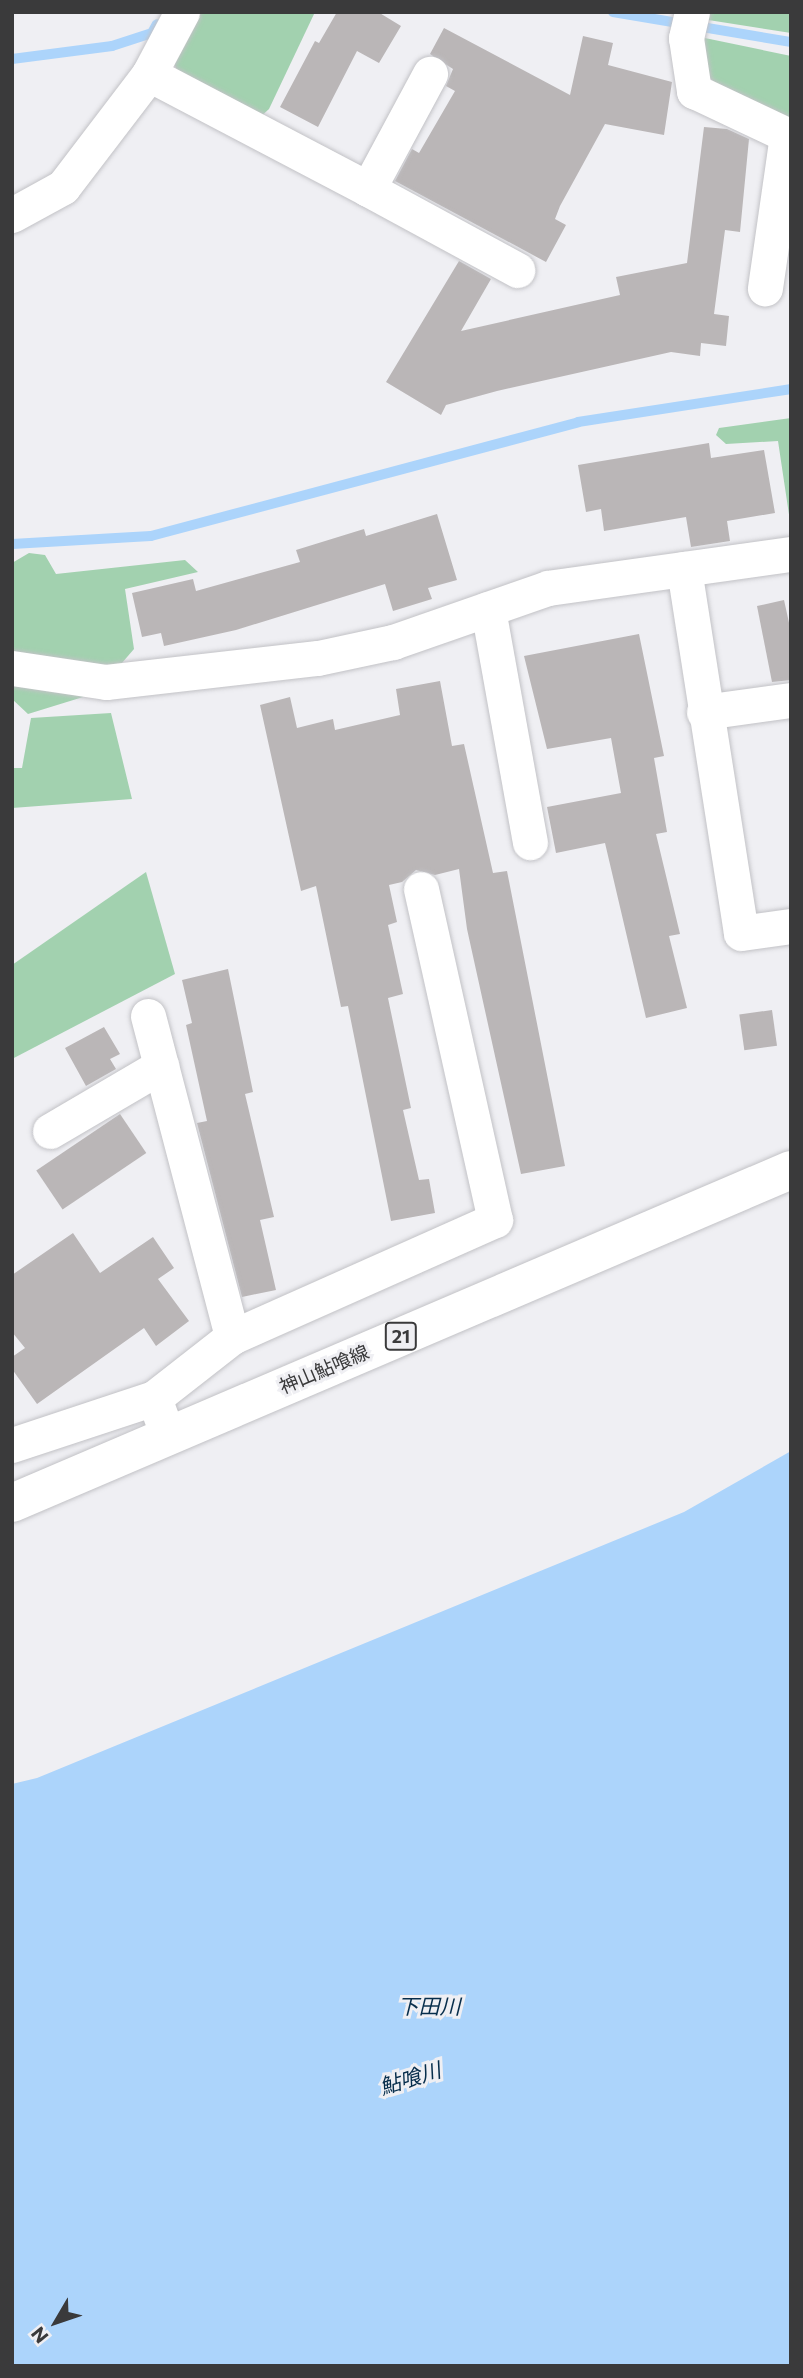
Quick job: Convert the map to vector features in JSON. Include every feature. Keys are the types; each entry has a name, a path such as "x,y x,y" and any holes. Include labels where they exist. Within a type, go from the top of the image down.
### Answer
{"main road":[{"name":"神山鮎喰線","path":"12,1503 791,1170"}],"street":[{"path":"12,215 63,187 149,74 181,12"},
{"path":"692,12 686,38 694,91 789,135 765,288"},
{"path":"149,74 368,188 517,270"},
{"path":"368,188 429,74"},
{"path":"12,668 106,682 254,667 393,642 548,588 791,554"},
{"path":"684,569 704,712 741,933 791,926"},
{"path":"488,609 530,842"},
{"path":"704,712 791,700"},
{"path":"12,1445 154,1398 232,1337 495,1220 421,889"},
{"path":"148,1016 232,1337"},
{"path":"50,1131 161,1066"},
{"path":"154,1398 168,1436"}],"green space":[{"path":"200,12 315,12 269,109 258,119 179,76 174,63"},
{"path":"703,12 791,12 791,33 702,19"},
{"path":"700,37 791,56 791,123 732,97 706,75"},
{"path":"791,418 791,528 778,441 726,444 716,435 719,428"},
{"path":"29,553 45,555 56,574 185,560 198,572 125,589 134,649 96,693 28,714 12,699 12,563"},
{"path":"111,713 132,799 12,808 12,768 22,768 31,718"},
{"path":"146,872 175,974 12,1059 12,965"}],"water":[{"name":"下田川","path":"791,1451 791,2366 12,2366 12,1784 37,1778 684,1512"}],"building":[{"path":"337,12 378,12 401,26 379,63 357,51 318,127 280,107 315,41 319,43"},
{"path":"444,28 570,95 583,36 613,43 608,65 672,82 664,135 605,124 560,206 555,219 566,225 546,262 395,181 412,149 419,153 455,91 446,86 453,69 430,54"},
{"path":"704,127 727,129 749,139 740,232 725,230 714,314 729,316 726,346 701,343 700,356 671,352 497,391 446,405 441,415 386,382 459,261 491,279 461,331 620,295 616,277 687,263"},
{"path":"709,443 711,458 764,450 775,513 727,521 730,541 691,547 686,517 604,531 601,509 586,512 578,465"},
{"path":"437,514 457,580 428,588 432,599 393,611 385,584 236,630 164,646 161,633 142,637 132,593 193,579 196,591 300,562 296,550 364,529 366,536"},
{"path":"784,600 791,632 791,680 772,682 757,606"},
{"path":"639,634 664,756 654,758 667,832 656,834 680,934 669,936 687,1008 646,1018 605,843 556,853 547,807 621,793 611,738 547,749 524,656"},
{"path":"440,681 452,746 464,744 493,873 507,871 565,1166 521,1174 467,929 459,869 435,875 416,870 402,882 389,885 397,922 388,925 403,994 388,998 411,1108 403,1110 419,1180 429,1179 435,1213 391,1221 348,1006 341,1007 316,886 301,891 260,705 290,697 297,728 333,719 335,730 400,715 396,689"},
{"path":"228,969 253,1092 245,1094 274,1217 260,1220 276,1290 242,1297 197,1123 207,1121 186,1025 192,1023 182,980"},
{"path":"772,1010 777,1046 744,1050 739,1015"},
{"path":"104,1027 120,1054 110,1059 116,1069 86,1086 65,1048"},
{"path":"120,1114 146,1153 63,1209 36,1170"},
{"path":"73,1233 100,1273 153,1237 174,1268 158,1279 189,1321 156,1346 144,1328 37,1404 12,1369 12,1357 25,1348 12,1332 12,1275"}],"waterway":[{"path":"613,12 791,42"},
{"path":"12,59 112,46 152,33 157,24"},
{"path":"12,544 151,536 578,422 791,389"}],"water label":[{"name":"鮎喰川","path":"410,2078"}]}
